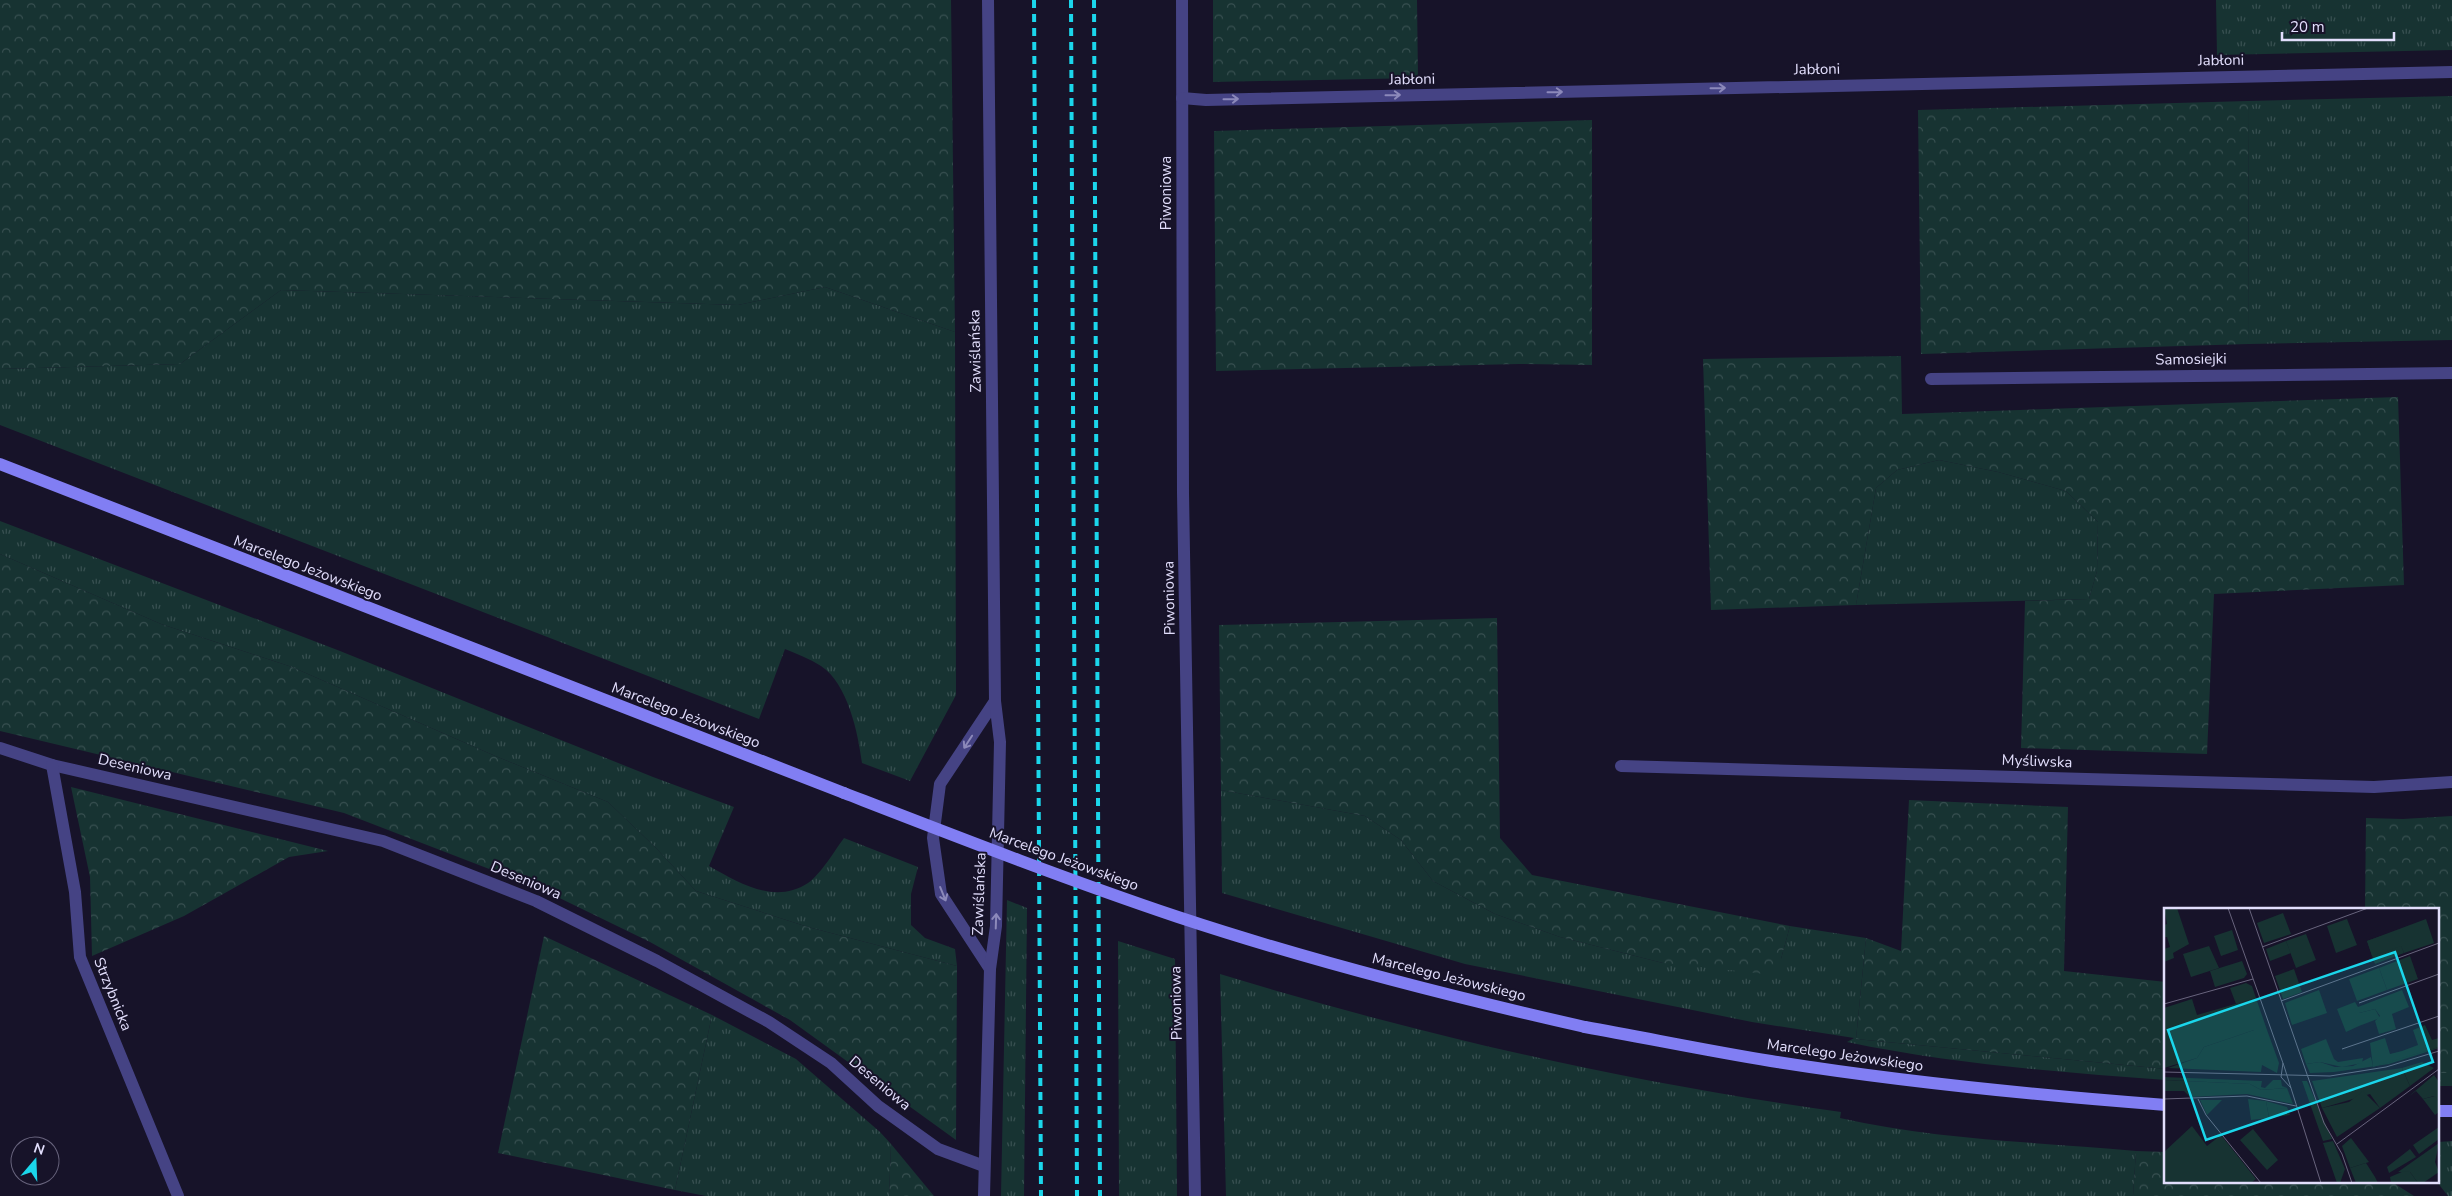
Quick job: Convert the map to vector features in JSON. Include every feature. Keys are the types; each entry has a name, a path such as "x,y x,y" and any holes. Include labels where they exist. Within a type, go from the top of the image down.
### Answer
{"street":[{"name":"Zawiślańska","path":"984,1196 990,969 996,926 1000,742 995,701 988,0"},
{"name":"Piwoniowa","path":"1182,0 1183,493 1195,1196"},
{"name":"Jabłoni","path":"1182,98 1206,100 2452,72"},
{"name":"Samosiejki","path":"1931,379 2452,372"},
{"name":"Marcelego Jeżowskiego","path":"0,464 1044,870 1236,935 1412,985 1586,1026 1772,1061 1893,1079 1978,1089 2164,1106"},
{"name":"Zawiślańska","path":"990,969 942,894 933,838 940,784 995,701"},
{"name":"Deseniowa","path":"0,748 52,765 383,841 536,900 657,961 769,1022 831,1063 878,1106 938,1149 984,1166"},
{"name":"Strzybnicka","path":"52,765 75,892 80,958 178,1196"},
{"name":"Myśliwska","path":"1621,766 2374,787 2452,782"}],"green space":[{"path":"0,0 951,0 955,332 825,287 738,305 281,290 180,364 0,369"},
{"path":"1213,0 1417,0 1418,78 1213,82"},
{"path":"2216,0 2452,0 2452,50 2217,55"},
{"path":"2452,96 2452,340 2249,344 2248,101"},
{"path":"2248,101 2249,344 1921,354 1918,110"},
{"path":"1592,120 1592,365 1519,364 1216,371 1214,131"},
{"path":"825,287 955,332 956,695 910,781 862,763 858,738 850,710 838,685 821,666 785,649 759,719 0,425 0,369 180,364 281,290 738,305"},
{"path":"1901,356 1902,414 2398,397 2404,585 2214,594 2207,754 2021,748 2025,601 2089,599 2097,571 2098,522 2066,491 1998,472 1939,460 1897,470 1876,488 1856,605 1711,610 1703,359"},
{"path":"1939,460 1998,472 2066,491 2098,522 2097,571 2089,599 1856,605 1876,488 1897,470"},
{"path":"0,521 340,651 653,777 734,807 709,866 745,885 770,892 796,889 808,883 818,874 844,838 918,867 911,894 911,925 925,938 955,949 957,966 808,927 696,891 655,847 608,802 493,755 292,667 161,624 0,554"},
{"path":"0,554 161,624 292,667 493,755 608,802 655,847 696,891 808,927 957,966 956,1140 790,1020 650,942 541,889 344,813 0,731"},
{"path":"1497,618 1500,838 1532,875 1790,926 1781,959 1765,974 1663,963 1560,937 1495,914 1433,881 1401,840 1365,816 1221,790 1219,625"},
{"path":"71,787 328,851 289,857 184,916 92,956 90,877"},
{"path":"1221,790 1365,816 1401,840 1433,881 1495,914 1560,937 1663,963 1781,959 1790,926 1866,938 1856,1039 2164,1069 2164,1080 1966,1062 1886,1050 1847,1042 1854,1038 1752,1022 1465,964 1222,893"},
{"path":"1909,800 2068,807 2064,971 2164,982 2164,1069 1856,1039 1866,938 1901,951"},
{"path":"2452,816 2452,1073 2440,1073 2440,908 2365,908 2366,818 2403,819"},
{"path":"1007,900 1027,908 1024,1196 1001,1196"},
{"path":"544,936 712,1015 675,1190 498,1153"},
{"path":"1118,941 1175,959 1177,1196 1119,1196"},
{"path":"1220,974 1296,997 1450,1037 1605,1072 1684,1087 1841,1112 1840,1118 1950,1136 2136,1151 2133,1196 1226,1196"},
{"path":"712,1015 796,1059 880,1132 891,1144 889,1196 706,1196 675,1190"},
{"path":"2440,1073 2452,1073 2452,1086 2440,1086"},
{"path":"2452,1141 2452,1196 2448,1196 2439,1184 2440,1142"},
{"path":"891,1144 934,1196 889,1196"},
{"path":"2136,1151 2164,1152 2164,1184 2395,1184 2414,1196 2133,1196"}],"railway":[{"path":"1034,0 1041,1196"},
{"path":"1071,0 1077,1196"},
{"path":"1094,0 1100,1196"}]}
